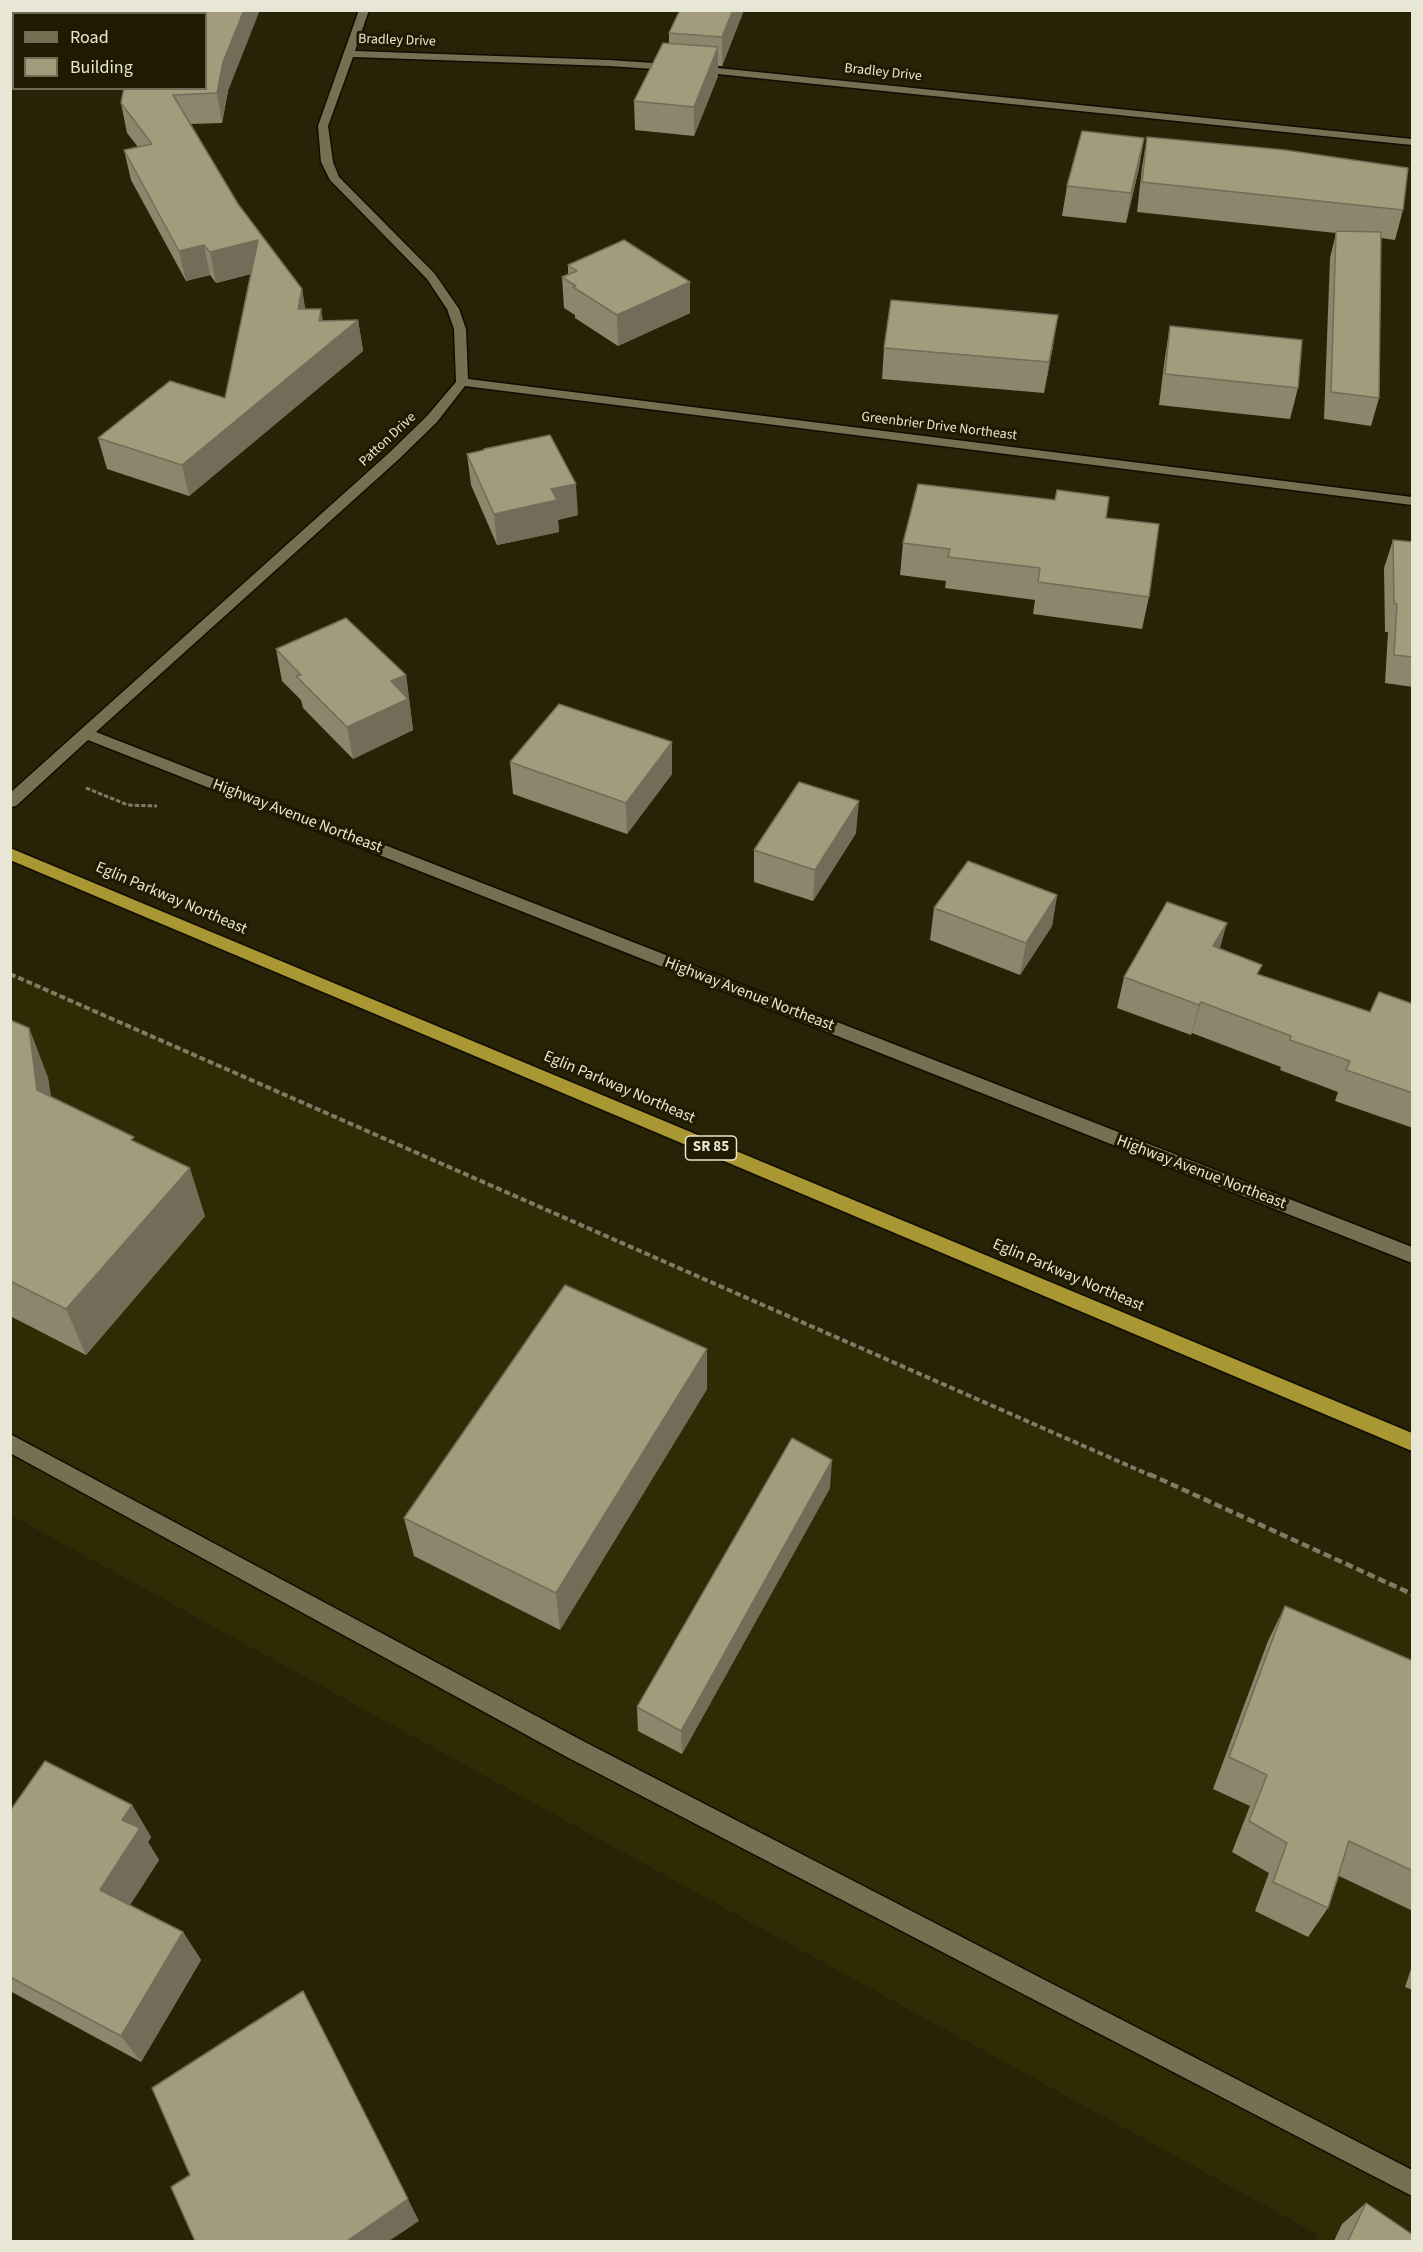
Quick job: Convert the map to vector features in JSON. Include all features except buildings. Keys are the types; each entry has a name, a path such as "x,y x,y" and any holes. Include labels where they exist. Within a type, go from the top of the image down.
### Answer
{"highway":[{"name":"Eglin Parkway Northeast","path":"10,853 1413,1442"}],"street":[{"path":"364,10 323,126 327,162 334,178 431,278 453,309 460,329 462,382"},
{"name":"Bradley Drive","path":"348,54 609,63 698,69 1413,142"},
{"name":"Greenbrier Drive Northeast","path":"462,382 1413,501"},
{"name":"Patton Drive","path":"10,802 394,456 432,419 462,382"},
{"name":"Highway Avenue Northeast","path":"86,734 1413,1256"},
{"path":"10,1443 573,1749 1413,2183"}],"path":[{"path":"10,974 776,1312 1036,1423 1413,1594"}],"shaded area":[{"path":"11,972 1412,1593 1412,2241 1315,2241 1317,2234 11,1515"}]}
